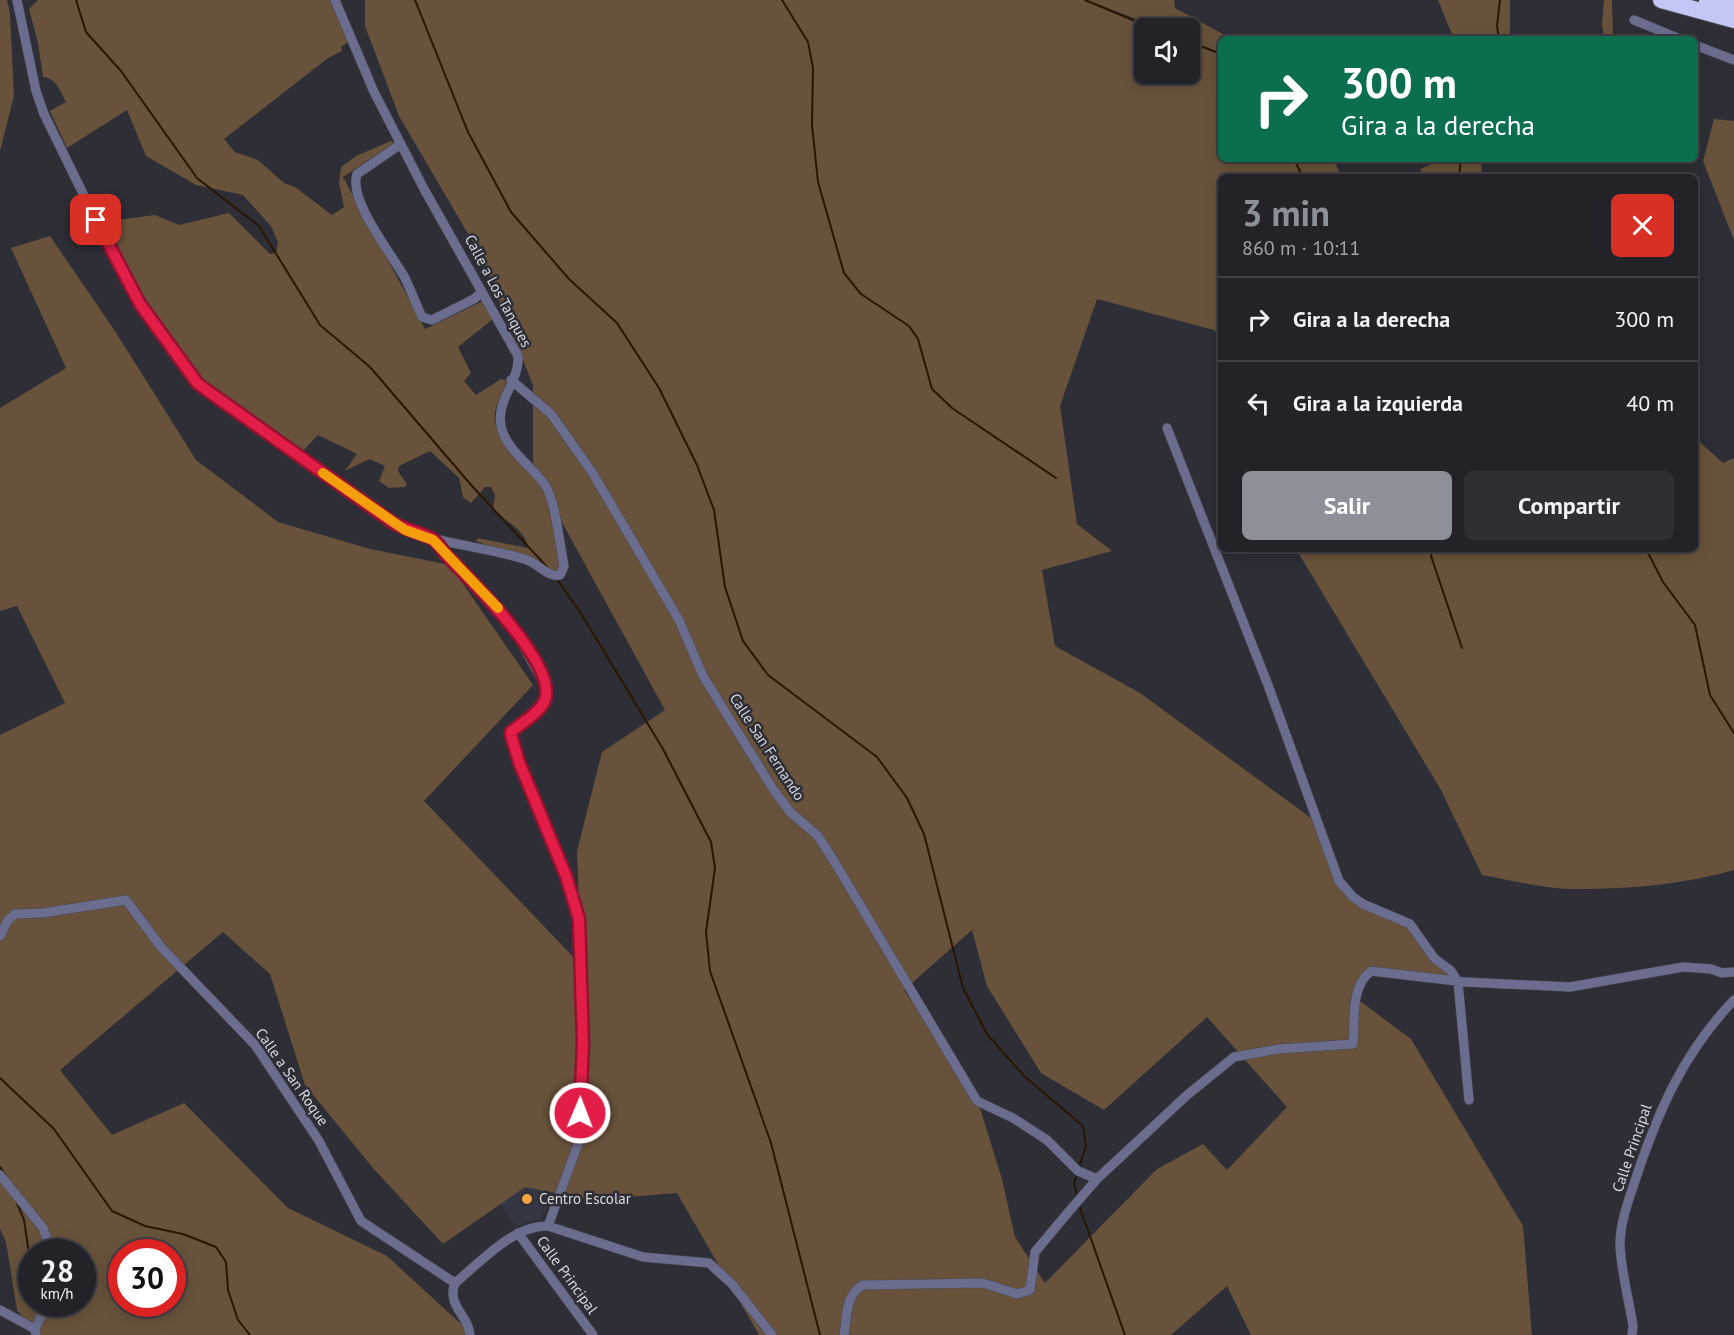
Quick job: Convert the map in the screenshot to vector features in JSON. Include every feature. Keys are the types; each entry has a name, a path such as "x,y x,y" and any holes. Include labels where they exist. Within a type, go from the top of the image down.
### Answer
{"highway":[{"path":"1661,0 1734,20"},
{"path":"1707,0 1734,8"}],"street":[{"path":"17,0 44,114 140,304 198,384 392,522 405,530 433,540 508,619 546,687 541,706 511,732 511,735 519,762 566,876 579,919 583,1042 581,1136 548,1226"},
{"name":"Calle a Los Tanques","path":"335,0 374,92 518,356 519,362 500,408 501,427 511,445 546,486 564,566 563,572 555,576 528,561 433,540"},
{"path":"1634,20 1673,36"},
{"path":"1698,46 1734,60"},
{"path":"401,144 357,174 355,183 367,214 405,279 422,317 432,320 474,300 482,291"},
{"name":"Calle San Fernando","path":"511,380 550,414 592,472 679,620 703,676 781,801 818,836 976,1101 1012,1118 1047,1140 1078,1171 1097,1179"},
{"path":"1167,428 1268,685 1339,881 1353,897 1363,904 1410,924 1434,958 1451,971 1458,982 1468,1100"},
{"name":"Calle a San Roque","path":"0,936 8,920 15,914 44,913 126,900 161,947 255,1045 319,1141 361,1221 455,1282"},
{"path":"844,1335 850,1298 857,1288 863,1285 983,1283 1014,1294 1027,1292 1032,1287 1033,1257 1038,1247 1097,1179 1186,1095 1234,1057 1278,1049 1353,1044 1356,998 1361,979 1371,971 1458,982 1570,987 1683,967 1711,969 1722,973 1734,972"},
{"name":"Calle Principal","path":"1632,1335 1633,1326 1621,1255 1623,1220 1660,1109 1699,1042 1734,1000"},
{"path":"0,1175 43,1228 47,1239"},
{"path":"470,1335 469,1327 454,1300 455,1282 518,1233 534,1227 548,1226 643,1257 709,1263 732,1284 772,1335"},
{"name":"Calle Principal","path":"518,1233 593,1335"},
{"path":"0,1310 36,1332 42,1317"}],"shaded area":[{"path":"0,0 7,0 10,13 14,96 0,151"},
{"path":"38,0 332,0 349,41 341,47 342,51 328,58 224,139 235,152 258,160 284,183 295,187 332,215 344,207 339,183 341,167 356,156 391,141 395,142 343,177 425,329 483,301 493,319 458,347 471,373 464,381 476,395 501,379 506,380 495,412 497,429 507,445 533,471 533,385 481,256 399,116 365,26 365,0 1084,0 1134,22 1134,84 1200,84 1200,47 1218,54 1218,162 1294,162 1300,174 1218,174 1218,335 1214,330 1097,299 1060,406 1077,524 1112,551 1042,570 1055,646 1140,693 1318,823 1339,881 1352,897 1410,924 1458,982 1371,971 1356,998 1411,1039 1523,1226 1532,1335 1251,1335 1227,1286 1171,1335 759,1335 677,1193 592,1200 525,1187 443,1244 373,1168 305,1085 270,974 223,932 60,1070 112,1135 184,1103 288,1208 387,1256 473,1335 37,1335 23,1317 96,1317 96,1239 18,1239 18,1311 6,1242 0,1229 0,735 65,703 17,606 0,611 0,408 66,368 11,248 50,236 115,331 196,460 278,522 370,549 450,565 533,685 424,801 581,965 577,851 602,752 665,710 548,497 561,563 559,570 555,572 476,541 478,538 528,548 520,532 493,510 495,495 491,487 485,487 471,503 463,497 459,478 430,451 399,466 398,471 407,484 405,487 389,488 379,481 385,466 369,459 345,471 357,454 318,435 303,451 204,380 151,308 96,223 155,215 179,225 229,213 270,254 276,253 278,243 271,226 243,195 196,185 146,156 127,110 67,148 50,111 66,102 54,82 43,77 38,43 29,9","holes":["972,930 987,986 1041,1073 1104,1110 1207,1017 1287,1107 1227,1170 1203,1144 1157,1169 1045,1283 1015,1237 1002,1179 975,1092 904,990"]},
{"path":"1087,0 1174,0 1175,8 1193,18 1134,18"},
{"path":"1438,0 1510,0 1510,36 1453,36"},
{"path":"1604,0 1612,0 1613,36 1604,36"},
{"path":"1200,22 1226,36 1218,36 1218,52 1200,45"},
{"path":"1714,119 1734,121 1734,240 1703,161"},
{"path":"1296,162 1335,162 1340,174 1302,174"},
{"path":"1436,162 1481,162 1482,174 1422,174 1420,169"},
{"path":"1698,441 1723,463 1734,458 1734,870 1673,883 1589,889 1547,887 1482,875 1441,790 1298,552 1698,552"},
{"name":"Centro Escolar","path":"543,1172 554,1190 553,1197 541,1219 516,1226 498,1201"}],"waterway":[{"path":"76,0 86,32 121,71 197,178 259,226 320,325 370,367 472,486 548,568"},
{"path":"415,0 468,132 511,212 569,279 617,323 659,388 697,465 714,510 725,587 743,641 768,675 877,757 907,798 924,834 963,988 987,1034 1024,1076 1083,1126 1086,1146 1079,1167"},
{"path":"782,0 808,42 813,68 812,125 818,182 844,273 861,294 909,326 918,339 932,389 952,408 1056,478"},
{"path":"1085,0 1134,20"},
{"path":"1499,36 1497,26 1500,0"},
{"path":"1200,46 1218,53"},
{"path":"1296,162 1302,174"},
{"path":"1459,174 1461,162"},
{"path":"1432,552 1462,648"},
{"path":"1648,552 1663,582 1695,625 1710,695 1734,733"},
{"path":"557,579 582,615 663,749 711,842 715,868 706,932 710,971 771,1143 820,1335"},
{"path":"0,1078 54,1129 112,1211 145,1226 183,1234 216,1247 226,1262 228,1290 238,1320 250,1335"},
{"path":"0,1167 6,1176"},
{"path":"1077,1173 1074,1183 1077,1196"},
{"path":"17,1203 24,1220 27,1239"},
{"path":"1079,1205 1125,1335"}],"slow traffic":[{"path":"323,473 405,530 433,540 498,608"}],"place":[{"name":"Centro Escolar","path":"527,1199"}],"route":[{"path":"96,220 140,304 198,384 206,392 392,522 405,530 433,540 508,619 541,674 546,687 545,700 511,732 511,735 512,745 566,876 579,919 582,937 580,986 583,1042 580,1113"}]}
